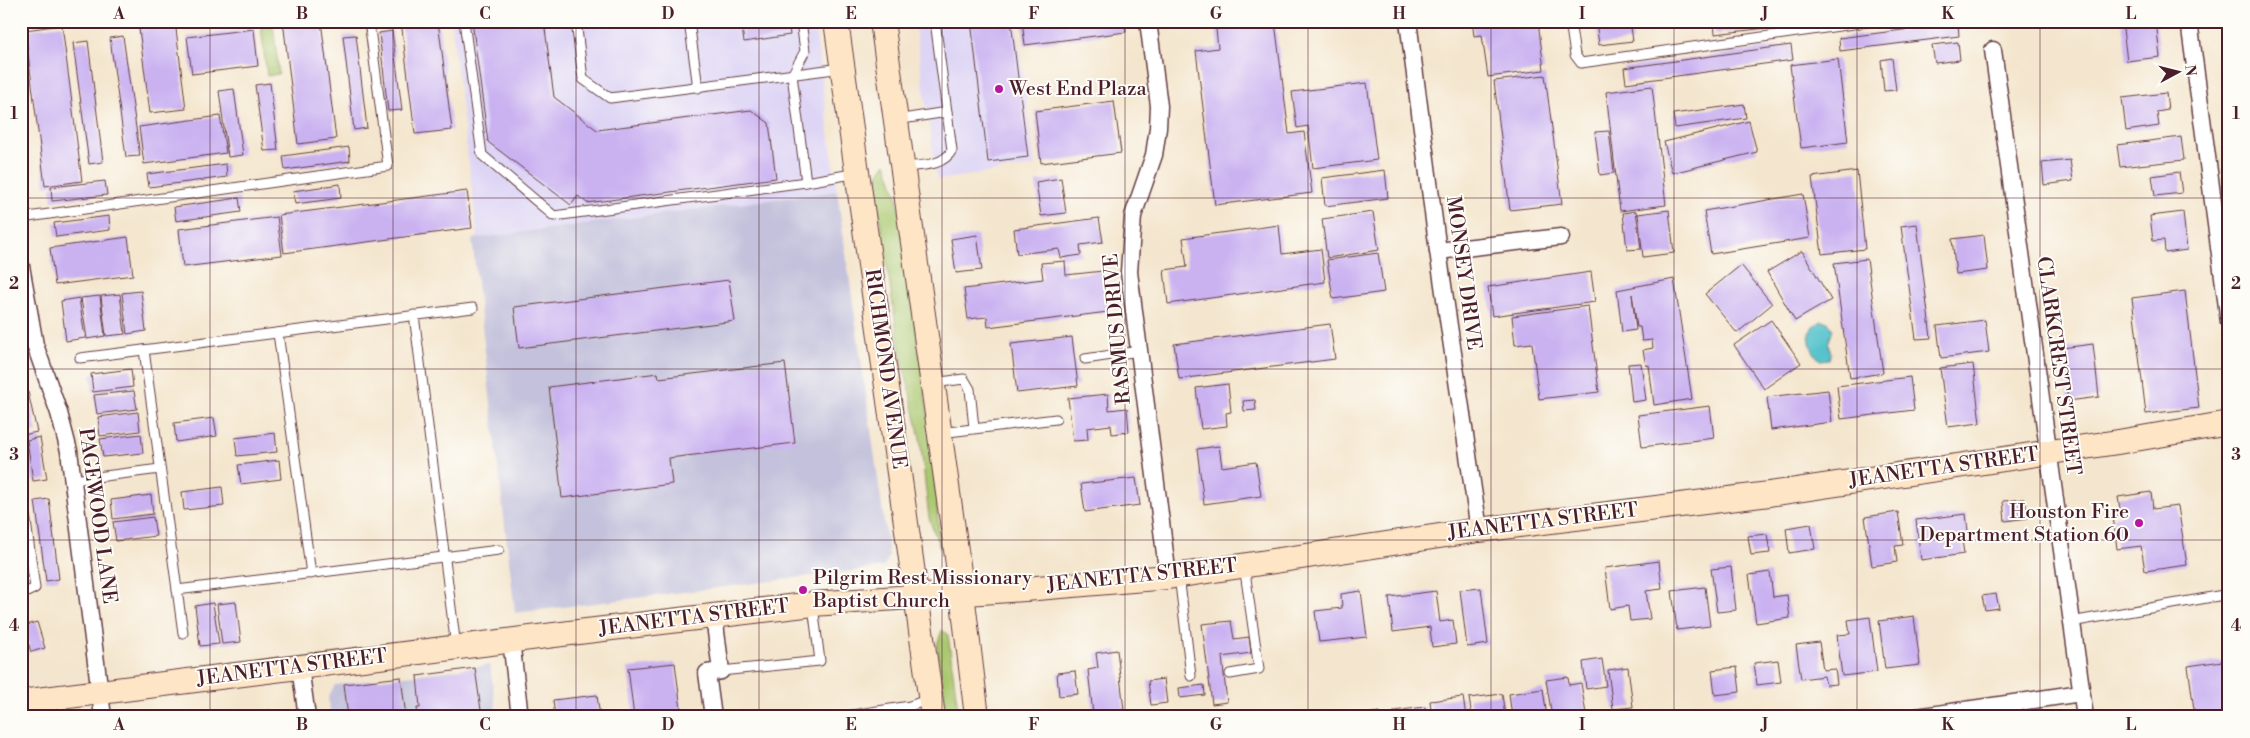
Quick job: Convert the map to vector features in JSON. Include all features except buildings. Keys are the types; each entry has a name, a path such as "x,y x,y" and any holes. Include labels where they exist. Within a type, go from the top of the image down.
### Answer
{"street":[{"name":"RICHMOND AVENUE","path":"836,21 932,708"},
{"path":"882,21 962,593 977,717"},
{"name":"RASMUS DRIVE","path":"1148,21 1159,106 1159,121 1154,155 1133,216 1129,272 1139,351 1174,576"},
{"name":"MONSEY DRIVE","path":"1408,21 1438,251 1479,530"},
{"path":"2189,21 2229,322"},
{"name":"CLARKCREST STREET","path":"1993,50 2085,717"},
{"path":"1438,251 1561,237"},
{"name":"PAGEWOOD LANE","path":"21,268 35,345 65,431 73,480 102,717"},
{"name":"JEANETTA STREET","path":"21,702 813,604 1174,576 1479,530 1769,494 2226,424"},
{"path":"713,717 707,673 721,671 714,616"},
{"path":"511,640 520,717"},
{"path":"300,667 307,717"},
{"path":"1917,717 2081,693"}],"lane":[{"path":"21,218 388,166 368,21"},
{"path":"464,21 482,155 554,216 858,174"},
{"path":"576,21 583,79 610,98 843,68"},
{"path":"689,21 698,88"},
{"path":"801,21 805,51 792,75 806,182"},
{"path":"902,167 940,162 948,157 952,150 935,21"},
{"path":"1570,21 1575,55 1581,63 1868,22"},
{"path":"896,120 947,112"},
{"path":"80,358 473,308"},
{"path":"414,315 456,647"},
{"path":"278,333 311,574"},
{"path":"144,350 183,633"},
{"path":"1085,359 1139,351"},
{"path":"932,384 964,379 970,388 974,428"},
{"path":"940,433 1056,419"},
{"path":"2226,424 2229,450"},
{"path":"73,480 160,469"},
{"path":"21,485 35,588 21,595"},
{"path":"177,590 500,550"},
{"path":"1230,674 1259,669 1244,565"},
{"path":"1174,576 1191,676"},
{"path":"2071,622 2229,594"},
{"path":"721,671 820,661 813,604"},
{"path":"839,717 910,706 932,708"}],"shaded area":[{"path":"451,21 814,21 837,191 478,239"},
{"name":"West End Plaza","path":"914,21 1016,21 1035,166 937,180"},
{"path":"837,191 889,556 884,567 515,613 472,239"},
{"path":"490,665 497,717 331,717 328,698 335,685"}],"green space":[{"path":"273,25 279,74 267,76 261,27"},
{"path":"886,163 897,196 933,450 940,549 929,518 920,438 899,345 878,206 878,174"},
{"path":"942,630 948,635 959,717 947,717 937,645"}],"water":[{"path":"1822,321 1828,322 1833,330 1828,344 1831,353 1829,359 1820,360 1810,344 1810,335 1813,326"}],"place":[{"name":"West End Plaza","path":"999,89"},
{"name":"Houston Fire Department Station 60","path":"2139,523"},
{"name":"Pilgrim Rest Missionary Baptist Church","path":"803,590"}]}
